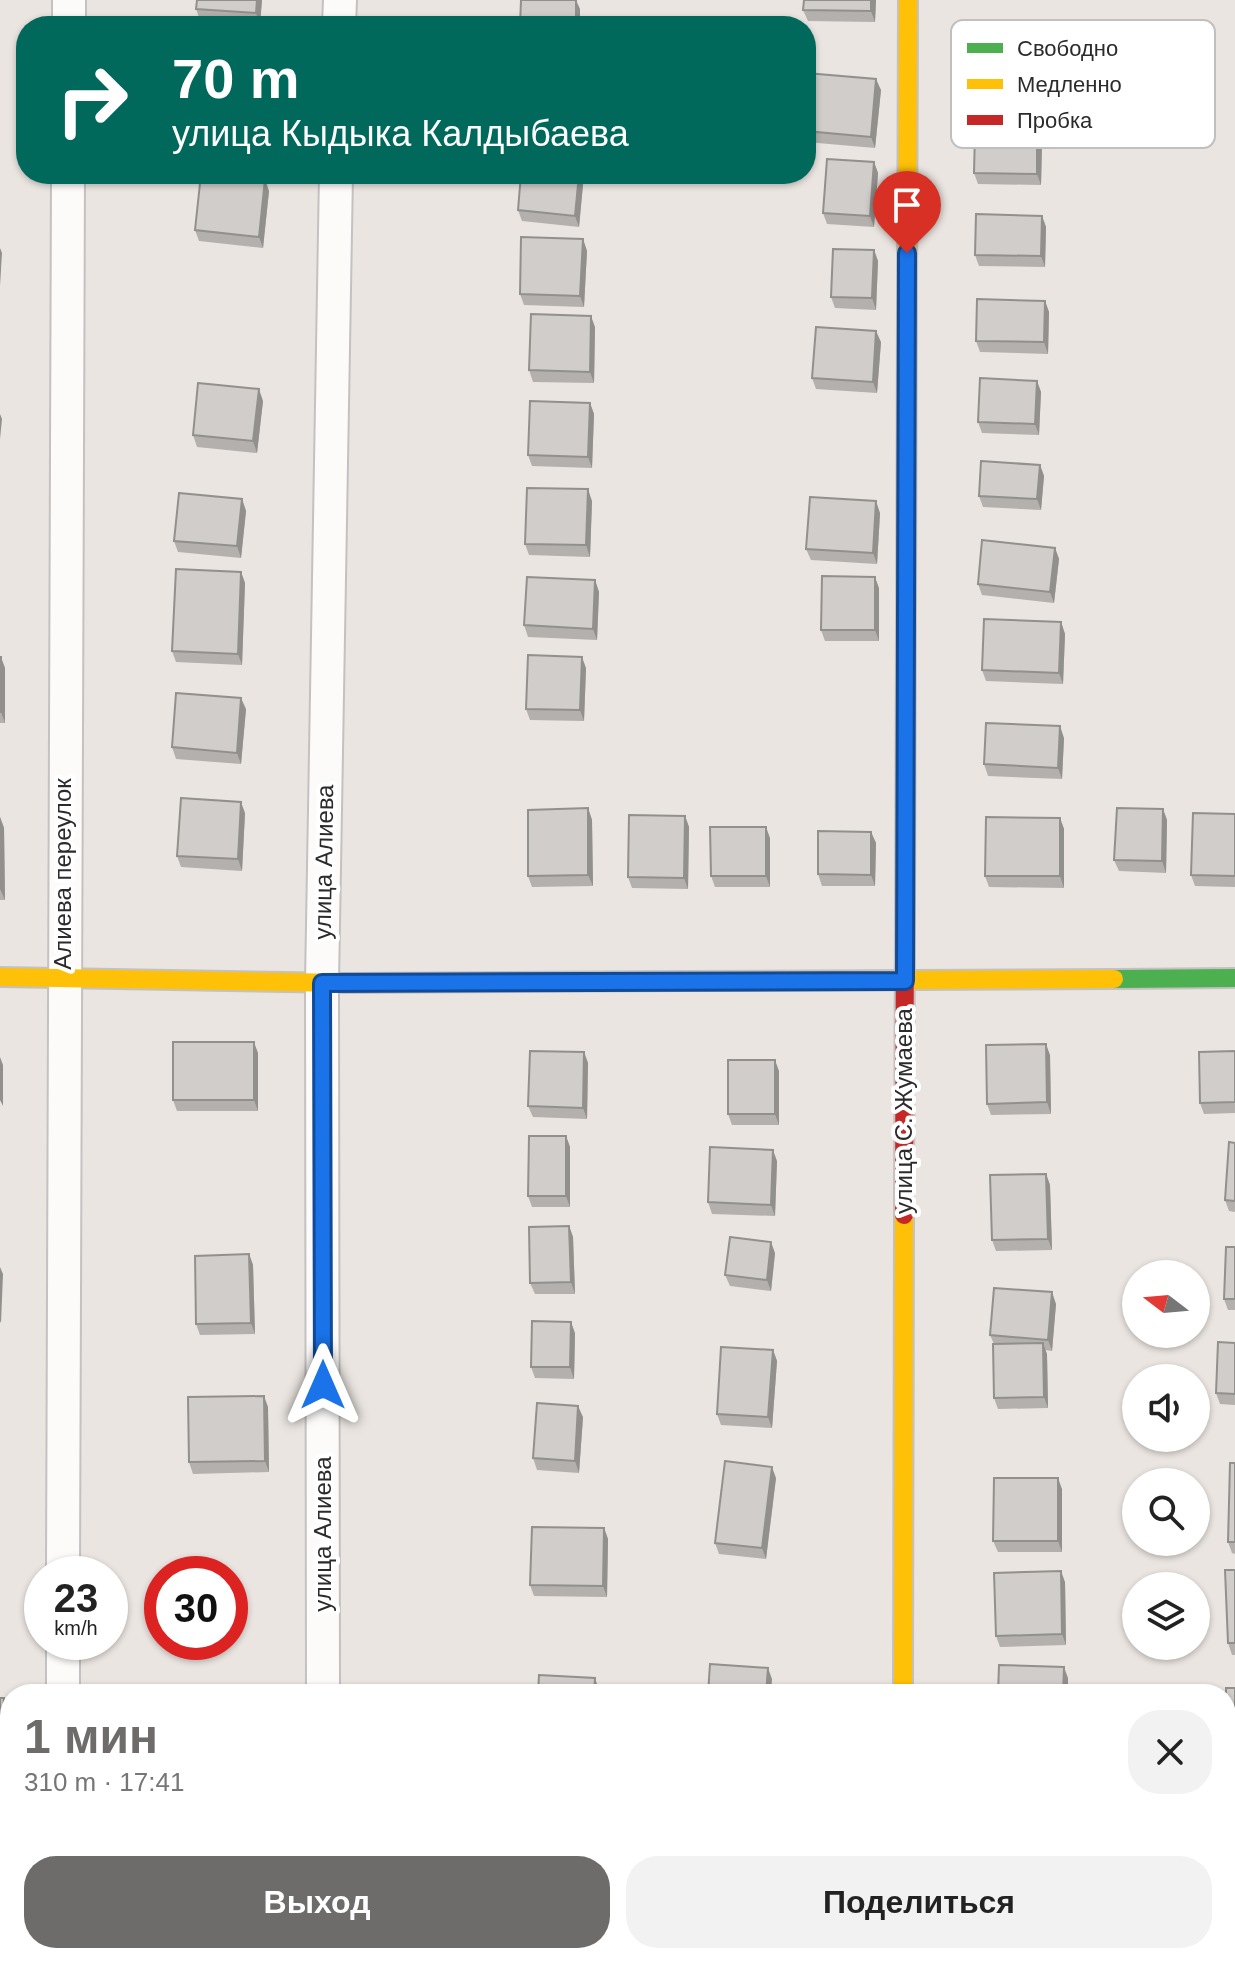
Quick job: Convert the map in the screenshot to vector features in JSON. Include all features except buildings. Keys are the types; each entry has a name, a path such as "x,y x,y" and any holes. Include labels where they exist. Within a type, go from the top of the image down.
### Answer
{"street":[{"name":"улица С. Жумаева","path":"903,1684 908,0"},
{"name":"Алиева переулок","path":"63,1556 68,184"},
{"name":"улица Алиева","path":"323,1684 322,983 336,184"},
{"path":"0,977 322,983 1235,978"},
{"path":"63,1660 63,1684"}],"traffic: fast":[{"path":"1114,979 1235,978"}],"traffic: slow":[{"path":"906,612 908,0"},
{"path":"0,977 347,983"},
{"path":"688,981 1114,979"},
{"path":"903,1684 904,1215"}],"traffic: jam":[{"path":"904,1215 906,612"},
{"path":"347,983 688,981"}],"route":[{"path":"323,1385 322,983 905,981 907,253"}]}
